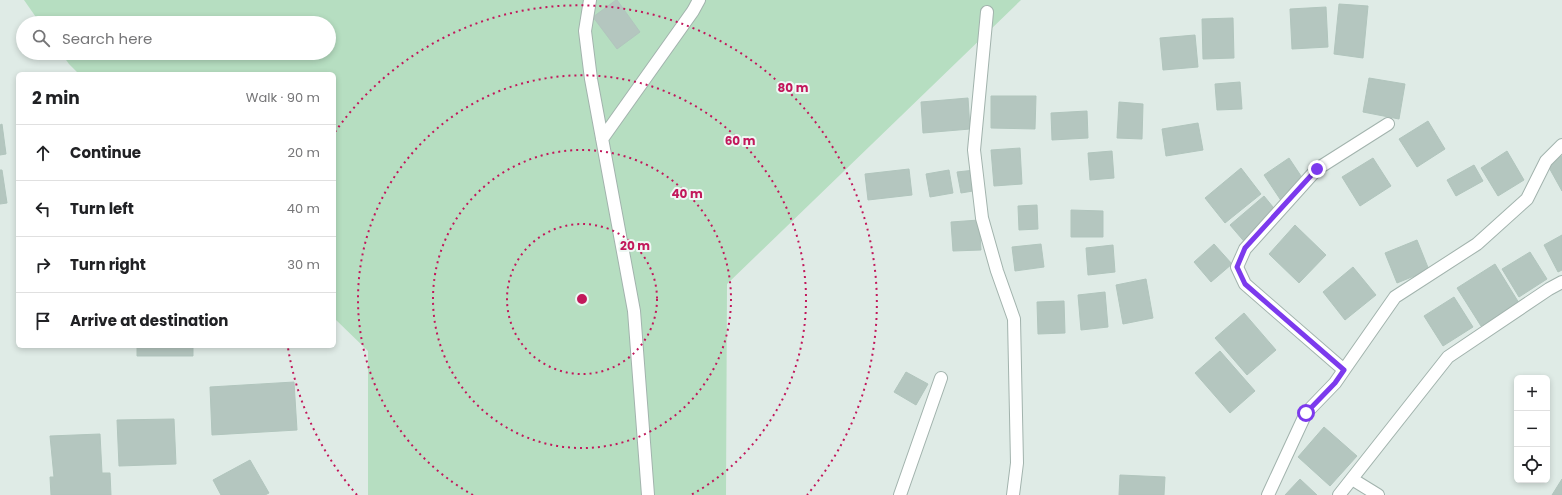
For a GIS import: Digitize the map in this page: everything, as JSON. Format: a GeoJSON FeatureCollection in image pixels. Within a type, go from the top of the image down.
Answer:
{"type":"FeatureCollection","features":[{"type":"Feature","properties":{"kind":"street"},"geometry":{"type":"LineString","coordinates":[[590,0],[585,30],[591,79],[634,311],[648,495]]}},
{"type":"Feature","properties":{"kind":"street"},"geometry":{"type":"LineString","coordinates":[[602,139],[693,11],[699,0]]}},
{"type":"Feature","properties":{"kind":"street"},"geometry":{"type":"LineString","coordinates":[[987,12],[974,150],[982,218],[997,271],[1014,319],[1017,463],[1013,495]]}},
{"type":"Feature","properties":{"kind":"street"},"geometry":{"type":"LineString","coordinates":[[1344,370],[1245,284],[1237,267],[1245,248],[1317,169],[1388,124]]}},
{"type":"Feature","properties":{"kind":"street"},"geometry":{"type":"LineString","coordinates":[[1268,495],[1306,413],[1335,383],[1395,297],[1478,244],[1527,199],[1546,160],[1562,144]]}},
{"type":"Feature","properties":{"kind":"street"},"geometry":{"type":"LineString","coordinates":[[1339,495],[1448,357],[1549,289],[1562,282]]}},
{"type":"Feature","properties":{"kind":"street"},"geometry":{"type":"LineString","coordinates":[[900,495],[941,378]]}},
{"type":"Feature","properties":{"kind":"street"},"geometry":{"type":"LineString","coordinates":[[1352,479],[1378,495]]}},
{"type":"Feature","properties":{"kind":"green space"},"geometry":{"type":"Polygon","coordinates":[[[24,0],[1021,0],[727,284],[726,495],[368,495],[368,351],[336,320],[336,72],[77,72],[66,60],[336,60],[336,16],[35,16],[24,0]]]}},
{"type":"Feature","properties":{"kind":"building"},"geometry":{"type":"Polygon","coordinates":[[[616,0],[640,32],[617,49],[593,17],[616,0]]]}},
{"type":"Feature","properties":{"kind":"building"},"geometry":{"type":"Polygon","coordinates":[[[1339,4],[1368,6],[1363,58],[1334,54],[1339,4]]]}},
{"type":"Feature","properties":{"kind":"building"},"geometry":{"type":"Polygon","coordinates":[[[1326,7],[1328,47],[1292,49],[1290,9],[1326,7]]]}},
{"type":"Feature","properties":{"kind":"building"},"geometry":{"type":"Polygon","coordinates":[[[1233,18],[1234,58],[1203,59],[1202,19],[1233,18]]]}},
{"type":"Feature","properties":{"kind":"building"},"geometry":{"type":"Polygon","coordinates":[[[1195,35],[1198,67],[1163,70],[1160,38],[1195,35]]]}},
{"type":"Feature","properties":{"kind":"building"},"geometry":{"type":"Polygon","coordinates":[[[1369,78],[1405,84],[1399,119],[1363,112],[1369,78]]]}},
{"type":"Feature","properties":{"kind":"building"},"geometry":{"type":"Polygon","coordinates":[[[1240,82],[1242,109],[1217,110],[1215,84],[1240,82]]]}},
{"type":"Feature","properties":{"kind":"building"},"geometry":{"type":"Polygon","coordinates":[[[991,96],[1036,96],[1035,129],[991,128],[991,96]]]}},
{"type":"Feature","properties":{"kind":"building"},"geometry":{"type":"Polygon","coordinates":[[[968,98],[970,129],[923,133],[921,102],[968,98]]]}},
{"type":"Feature","properties":{"kind":"building"},"geometry":{"type":"Polygon","coordinates":[[[1119,102],[1143,104],[1142,139],[1117,138],[1119,102]]]}},
{"type":"Feature","properties":{"kind":"building"},"geometry":{"type":"Polygon","coordinates":[[[1087,111],[1088,138],[1052,140],[1051,113],[1087,111]]]}},
{"type":"Feature","properties":{"kind":"building"},"geometry":{"type":"Polygon","coordinates":[[[1428,121],[1445,149],[1417,167],[1399,139],[1428,121]]]}},
{"type":"Feature","properties":{"kind":"building"},"geometry":{"type":"Polygon","coordinates":[[[1198,123],[1203,150],[1166,156],[1162,129],[1198,123]]]}},
{"type":"Feature","properties":{"kind":"building"},"geometry":{"type":"Polygon","coordinates":[[[2,124],[6,154],[0,155],[0,125],[2,124]]]}},
{"type":"Feature","properties":{"kind":"building"},"geometry":{"type":"Polygon","coordinates":[[[1020,148],[1022,184],[994,186],[991,150],[1020,148]]]}},
{"type":"Feature","properties":{"kind":"building"},"geometry":{"type":"Polygon","coordinates":[[[1112,151],[1114,178],[1090,180],[1088,153],[1112,151]]]}},
{"type":"Feature","properties":{"kind":"building"},"geometry":{"type":"Polygon","coordinates":[[[1507,151],[1524,180],[1498,196],[1481,168],[1507,151]]]}},
{"type":"Feature","properties":{"kind":"building"},"geometry":{"type":"Polygon","coordinates":[[[1562,156],[1562,191],[1547,164],[1562,156]]]}},
{"type":"Feature","properties":{"kind":"building"},"geometry":{"type":"Polygon","coordinates":[[[1289,158],[1307,185],[1282,202],[1264,175],[1289,158]]]}},
{"type":"Feature","properties":{"kind":"building"},"geometry":{"type":"Polygon","coordinates":[[[1373,158],[1391,186],[1360,206],[1342,177],[1373,158]]]}},
{"type":"Feature","properties":{"kind":"building"},"geometry":{"type":"Polygon","coordinates":[[[1474,165],[1483,181],[1456,196],[1447,180],[1474,165]]]}},
{"type":"Feature","properties":{"kind":"building"},"geometry":{"type":"Polygon","coordinates":[[[1241,168],[1261,194],[1225,223],[1205,198],[1241,168]]]}},
{"type":"Feature","properties":{"kind":"building"},"geometry":{"type":"Polygon","coordinates":[[[909,169],[912,195],[868,200],[865,174],[909,169]]]}},
{"type":"Feature","properties":{"kind":"building"},"geometry":{"type":"Polygon","coordinates":[[[0,170],[2,170],[7,203],[0,204],[0,170]]]}},
{"type":"Feature","properties":{"kind":"building"},"geometry":{"type":"Polygon","coordinates":[[[949,170],[953,193],[930,197],[926,174],[949,170]]]}},
{"type":"Feature","properties":{"kind":"building"},"geometry":{"type":"Polygon","coordinates":[[[975,170],[979,190],[961,193],[957,172],[975,170]]]}},
{"type":"Feature","properties":{"kind":"building"},"geometry":{"type":"Polygon","coordinates":[[[1264,196],[1282,218],[1248,246],[1230,225],[1264,196]]]}},
{"type":"Feature","properties":{"kind":"building"},"geometry":{"type":"Polygon","coordinates":[[[1037,205],[1038,229],[1019,230],[1018,206],[1037,205]]]}},
{"type":"Feature","properties":{"kind":"building"},"geometry":{"type":"Polygon","coordinates":[[[1071,210],[1103,211],[1103,237],[1071,237],[1071,210]]]}},
{"type":"Feature","properties":{"kind":"building"},"geometry":{"type":"Polygon","coordinates":[[[979,220],[981,250],[953,251],[951,222],[979,220]]]}},
{"type":"Feature","properties":{"kind":"building"},"geometry":{"type":"Polygon","coordinates":[[[1295,225],[1326,255],[1299,283],[1269,254],[1295,225]]]}},
{"type":"Feature","properties":{"kind":"building"},"geometry":{"type":"Polygon","coordinates":[[[1562,235],[1562,270],[1558,272],[1544,245],[1562,235]]]}},
{"type":"Feature","properties":{"kind":"building"},"geometry":{"type":"Polygon","coordinates":[[[1417,240],[1429,270],[1397,283],[1385,253],[1417,240]]]}},
{"type":"Feature","properties":{"kind":"building"},"geometry":{"type":"Polygon","coordinates":[[[1041,244],[1044,267],[1015,271],[1012,247],[1041,244]]]}},
{"type":"Feature","properties":{"kind":"building"},"geometry":{"type":"Polygon","coordinates":[[[1214,244],[1232,264],[1211,282],[1194,262],[1214,244]]]}},
{"type":"Feature","properties":{"kind":"building"},"geometry":{"type":"Polygon","coordinates":[[[1113,245],[1115,272],[1088,275],[1086,248],[1113,245]]]}},
{"type":"Feature","properties":{"kind":"building"},"geometry":{"type":"Polygon","coordinates":[[[1530,252],[1547,279],[1519,297],[1502,269],[1530,252]]]}},
{"type":"Feature","properties":{"kind":"building"},"geometry":{"type":"Polygon","coordinates":[[[1495,264],[1519,303],[1481,326],[1457,288],[1495,264]]]}},
{"type":"Feature","properties":{"kind":"building"},"geometry":{"type":"Polygon","coordinates":[[[1353,267],[1376,295],[1345,320],[1323,292],[1353,267]]]}},
{"type":"Feature","properties":{"kind":"building"},"geometry":{"type":"Polygon","coordinates":[[[1146,279],[1153,318],[1123,324],[1116,285],[1146,279]]]}},
{"type":"Feature","properties":{"kind":"building"},"geometry":{"type":"Polygon","coordinates":[[[1105,292],[1108,327],[1081,330],[1078,295],[1105,292]]]}},
{"type":"Feature","properties":{"kind":"building"},"geometry":{"type":"Polygon","coordinates":[[[1454,297],[1473,327],[1443,346],[1424,316],[1454,297]]]}},
{"type":"Feature","properties":{"kind":"building"},"geometry":{"type":"Polygon","coordinates":[[[1064,301],[1065,333],[1038,334],[1037,302],[1064,301]]]}},
{"type":"Feature","properties":{"kind":"building"},"geometry":{"type":"Polygon","coordinates":[[[1244,313],[1276,350],[1247,375],[1215,338],[1244,313]]]}},
{"type":"Feature","properties":{"kind":"building"},"geometry":{"type":"Polygon","coordinates":[[[137,348],[193,348],[193,356],[137,356],[137,348]]]}},
{"type":"Feature","properties":{"kind":"building"},"geometry":{"type":"Polygon","coordinates":[[[1220,351],[1255,391],[1230,413],[1195,373],[1220,351]]]}},
{"type":"Feature","properties":{"kind":"building"},"geometry":{"type":"Polygon","coordinates":[[[906,372],[928,384],[916,405],[894,392],[906,372]]]}},
{"type":"Feature","properties":{"kind":"building"},"geometry":{"type":"Polygon","coordinates":[[[294,382],[297,430],[212,435],[210,387],[294,382]]]}},
{"type":"Feature","properties":{"kind":"building"},"geometry":{"type":"Polygon","coordinates":[[[174,419],[176,464],[119,466],[117,420],[174,419]]]}},
{"type":"Feature","properties":{"kind":"building"},"geometry":{"type":"Polygon","coordinates":[[[1324,427],[1357,456],[1330,486],[1298,457],[1324,427]]]}},
{"type":"Feature","properties":{"kind":"building"},"geometry":{"type":"Polygon","coordinates":[[[100,434],[102,473],[110,473],[111,495],[51,495],[50,477],[54,477],[50,436],[100,434]]]}},
{"type":"Feature","properties":{"kind":"building"},"geometry":{"type":"Polygon","coordinates":[[[250,460],[269,493],[265,495],[221,495],[213,480],[250,460]]]}},
{"type":"Feature","properties":{"kind":"building"},"geometry":{"type":"Polygon","coordinates":[[[1120,475],[1165,477],[1164,495],[1119,495],[1120,475]]]}},
{"type":"Feature","properties":{"kind":"building"},"geometry":{"type":"Polygon","coordinates":[[[1300,479],[1317,495],[1285,495],[1300,479]]]}},
{"type":"Feature","properties":{"kind":"building"},"geometry":{"type":"Polygon","coordinates":[[[1562,479],[1562,495],[1552,495],[1562,479]]]}},
{"type":"Feature","properties":{"kind":"route"},"geometry":{"type":"LineString","coordinates":[[1306,413],[1335,383],[1344,370],[1245,284],[1237,267],[1245,248],[1317,169]]}}]}
